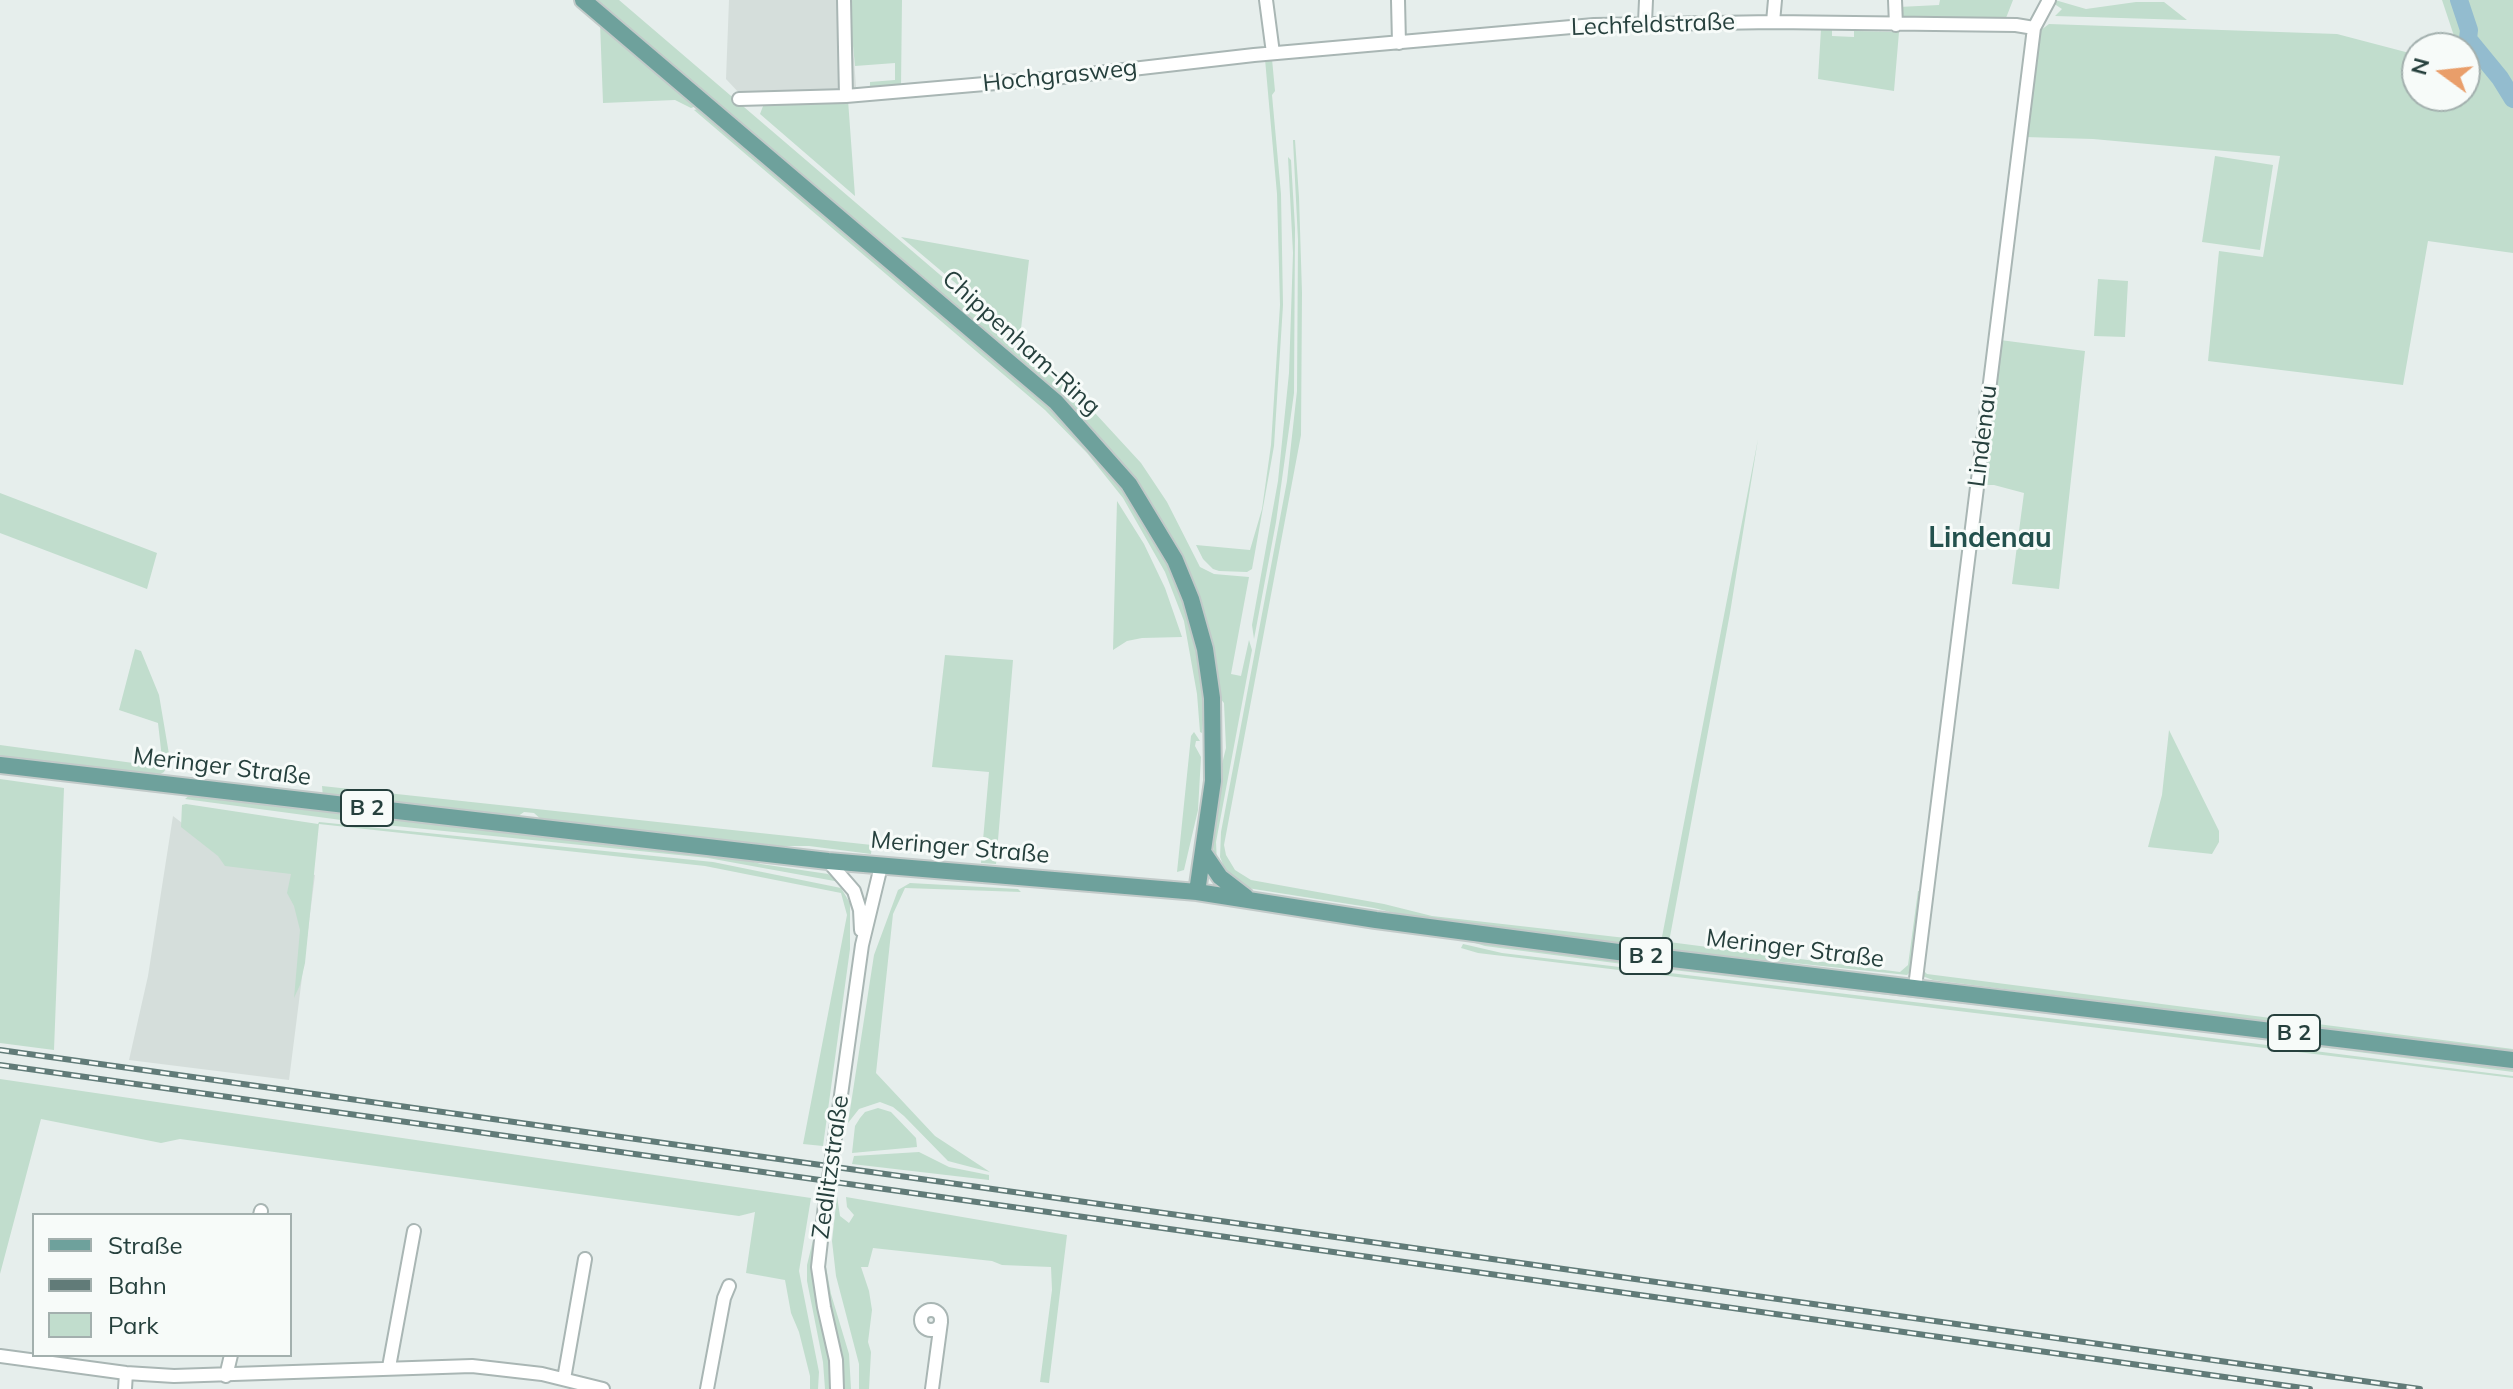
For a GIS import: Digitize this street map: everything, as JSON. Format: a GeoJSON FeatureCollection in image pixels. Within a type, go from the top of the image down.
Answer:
{"type":"FeatureCollection","features":[{"type":"Feature","properties":{"kind":"main road","name":"Chippenham-Ring"},"geometry":{"type":"LineString","coordinates":[[583,0],[1056,402],[1129,484],[1175,560],[1191,599],[1205,649],[1212,698],[1213,781],[1197,892]]}},
{"type":"Feature","properties":{"kind":"main road","name":"Meringer Straße"},"geometry":{"type":"LineString","coordinates":[[0,765],[828,861],[1197,892],[1410,925],[1915,987]]}},
{"type":"Feature","properties":{"kind":"main road"},"geometry":{"type":"LineString","coordinates":[[1203,852],[1220,877],[1251,900]]}},
{"type":"Feature","properties":{"kind":"main road","name":"B 2"},"geometry":{"type":"LineString","coordinates":[[1915,987],[2513,1060]]}},
{"type":"Feature","properties":{"kind":"street"},"geometry":{"type":"LineString","coordinates":[[844,0],[846,96]]}},
{"type":"Feature","properties":{"kind":"street"},"geometry":{"type":"LineString","coordinates":[[1266,0],[1273,53]]}},
{"type":"Feature","properties":{"kind":"street"},"geometry":{"type":"LineString","coordinates":[[1398,0],[1399,43]]}},
{"type":"Feature","properties":{"kind":"street"},"geometry":{"type":"LineString","coordinates":[[1645,23],[1646,0]]}},
{"type":"Feature","properties":{"kind":"street"},"geometry":{"type":"LineString","coordinates":[[1773,22],[1775,0]]}},
{"type":"Feature","properties":{"kind":"street"},"geometry":{"type":"LineString","coordinates":[[1895,0],[1896,25]]}},
{"type":"Feature","properties":{"kind":"street"},"geometry":{"type":"LineString","coordinates":[[2034,28],[2049,0]]}},
{"type":"Feature","properties":{"kind":"street","name":"Lechfeldstraße"},"geometry":{"type":"LineString","coordinates":[[1273,53],[1645,23],[2016,25],[2034,28]]}},
{"type":"Feature","properties":{"kind":"street","name":"Lindenau"},"geometry":{"type":"LineString","coordinates":[[1915,987],[2034,28]]}},
{"type":"Feature","properties":{"kind":"street","name":"Hochgrasweg"},"geometry":{"type":"LineString","coordinates":[[739,99],[846,96],[1054,78],[1273,53]]}},
{"type":"Feature","properties":{"kind":"street","name":"Zedlitzstraße"},"geometry":{"type":"LineString","coordinates":[[828,861],[854,891],[860,910],[862,945]]}},
{"type":"Feature","properties":{"kind":"street","name":"Zedlitzstraße"},"geometry":{"type":"LineString","coordinates":[[837,1389],[836,1360],[818,1267],[862,945],[881,866]]}},
{"type":"Feature","properties":{"kind":"street"},"geometry":{"type":"LineString","coordinates":[[389,1367],[414,1231]]}},
{"type":"Feature","properties":{"kind":"street"},"geometry":{"type":"LineString","coordinates":[[561,1382],[585,1259]]}},
{"type":"Feature","properties":{"kind":"street"},"geometry":{"type":"LineString","coordinates":[[707,1389],[729,1286]]}},
{"type":"Feature","properties":{"kind":"street"},"geometry":{"type":"LineString","coordinates":[[932,1389],[941,1322]]}},
{"type":"Feature","properties":{"kind":"street"},"geometry":{"type":"LineString","coordinates":[[0,1356],[126,1373],[226,1376],[472,1366],[603,1389]]}},
{"type":"Feature","properties":{"kind":"street"},"geometry":{"type":"LineString","coordinates":[[226,1376],[231,1357]]}},
{"type":"Feature","properties":{"kind":"street"},"geometry":{"type":"LineString","coordinates":[[125,1389],[126,1373]]}},
{"type":"Feature","properties":{"kind":"shaded area"},"geometry":{"type":"Polygon","coordinates":[[[729,0],[846,0],[846,46],[853,46],[857,100],[741,95],[726,79],[729,0]]]}},
{"type":"Feature","properties":{"kind":"shaded area"},"geometry":{"type":"Polygon","coordinates":[[[173,816],[233,862],[315,875],[289,1080],[129,1060],[148,976],[173,816]]]}},
{"type":"Feature","properties":{"kind":"green space"},"geometry":{"type":"Polygon","coordinates":[[[596,0],[619,0],[1071,387],[1141,463],[1167,502],[1200,567],[1214,574],[1249,577],[1231,674],[1241,676],[1249,640],[1252,650],[1216,842],[1217,864],[1213,844],[1220,772],[1226,748],[1224,703],[1218,696],[1175,545],[1128,471],[1091,428],[1048,387],[596,0]]]}},
{"type":"Feature","properties":{"kind":"green space"},"geometry":{"type":"Polygon","coordinates":[[[846,0],[902,0],[901,87],[870,89],[870,82],[895,80],[895,63],[855,66],[853,46],[846,46],[846,0]]]}},
{"type":"Feature","properties":{"kind":"green space"},"geometry":{"type":"Polygon","coordinates":[[[1940,0],[2013,0],[2006,18],[1999,20],[1904,21],[1899,16],[1899,7],[1939,5],[1940,0]]]}},
{"type":"Feature","properties":{"kind":"green space"},"geometry":{"type":"Polygon","coordinates":[[[2055,0],[2086,9],[2136,2],[2164,2],[2187,20],[2055,16],[2062,9],[2053,3],[2055,0]]]}},
{"type":"Feature","properties":{"kind":"green space"},"geometry":{"type":"Polygon","coordinates":[[[2442,0],[2453,0],[2465,26],[2464,32],[2453,32],[2442,0]]]}},
{"type":"Feature","properties":{"kind":"green space"},"geometry":{"type":"Polygon","coordinates":[[[2464,0],[2513,0],[2513,253],[2428,241],[2403,385],[2208,361],[2219,251],[2263,257],[2280,156],[2093,139],[2025,137],[2037,33],[2049,24],[2337,34],[2401,51],[2401,112],[2481,112],[2481,67],[2490,57],[2481,48],[2481,32],[2473,32],[2464,0]]]}},
{"type":"Feature","properties":{"kind":"green space"},"geometry":{"type":"Polygon","coordinates":[[[600,22],[699,105],[691,108],[675,100],[603,103],[600,22]]]}},
{"type":"Feature","properties":{"kind":"green space"},"geometry":{"type":"Polygon","coordinates":[[[1821,29],[1832,29],[1832,36],[1854,37],[1854,31],[1899,32],[1894,91],[1818,79],[1821,29]]]}},
{"type":"Feature","properties":{"kind":"green space"},"geometry":{"type":"Polygon","coordinates":[[[1265,59],[1272,59],[1281,194],[1283,305],[1274,446],[1252,569],[1247,572],[1219,571],[1203,559],[1196,545],[1250,550],[1262,509],[1271,445],[1280,305],[1277,194],[1265,59]]]}},
{"type":"Feature","properties":{"kind":"green space"},"geometry":{"type":"Polygon","coordinates":[[[848,100],[855,196],[760,114],[765,101],[848,100]]]}},
{"type":"Feature","properties":{"kind":"green space"},"geometry":{"type":"Polygon","coordinates":[[[701,108],[1044,399],[1104,463],[1148,525],[1172,572],[1188,615],[1199,654],[1205,696],[1202,733],[1184,621],[1165,572],[1123,498],[1087,453],[1045,410],[694,110],[701,108]]]}},
{"type":"Feature","properties":{"kind":"green space"},"geometry":{"type":"Polygon","coordinates":[[[1293,140],[1299,197],[1302,293],[1301,435],[1224,845],[1235,870],[1251,880],[1384,904],[1432,916],[1661,942],[1758,439],[1730,613],[1669,942],[1900,972],[1908,965],[1918,891],[1921,891],[1912,962],[1907,975],[1661,949],[1415,918],[1374,908],[1241,887],[1226,872],[1220,857],[1221,832],[1287,481],[1297,391],[1298,240],[1293,140]]]}},
{"type":"Feature","properties":{"kind":"green space"},"geometry":{"type":"Polygon","coordinates":[[[2215,156],[2273,165],[2260,250],[2202,242],[2215,156]]]}},
{"type":"Feature","properties":{"kind":"green space"},"geometry":{"type":"Polygon","coordinates":[[[1288,157],[1291,160],[1295,228],[1294,393],[1276,522],[1254,639],[1252,625],[1278,481],[1289,373],[1293,253],[1288,157]]]}},
{"type":"Feature","properties":{"kind":"green space"},"geometry":{"type":"Polygon","coordinates":[[[901,237],[1029,260],[1020,337],[991,313],[901,237]]]}},
{"type":"Feature","properties":{"kind":"green space"},"geometry":{"type":"Polygon","coordinates":[[[2098,279],[2128,281],[2125,337],[2094,336],[2098,279]]]}},
{"type":"Feature","properties":{"kind":"green space"},"geometry":{"type":"Polygon","coordinates":[[[2000,340],[2085,351],[2059,589],[2012,584],[2024,493],[1982,485],[2000,340]]]}},
{"type":"Feature","properties":{"kind":"green space"},"geometry":{"type":"Polygon","coordinates":[[[0,493],[157,553],[147,589],[0,533],[0,493]]]}},
{"type":"Feature","properties":{"kind":"green space"},"geometry":{"type":"Polygon","coordinates":[[[1117,501],[1144,544],[1165,588],[1182,637],[1142,638],[1127,641],[1113,650],[1117,501]]]}},
{"type":"Feature","properties":{"kind":"green space"},"geometry":{"type":"Polygon","coordinates":[[[135,649],[141,651],[159,695],[170,760],[164,772],[155,777],[0,759],[0,745],[163,767],[158,723],[119,710],[135,649]]]}},
{"type":"Feature","properties":{"kind":"green space"},"geometry":{"type":"Polygon","coordinates":[[[945,655],[1013,660],[996,864],[981,863],[989,772],[932,767],[945,655]]]}},
{"type":"Feature","properties":{"kind":"green space"},"geometry":{"type":"Polygon","coordinates":[[[2169,730],[2219,831],[2219,842],[2212,854],[2148,847],[2162,795],[2169,730]]]}},
{"type":"Feature","properties":{"kind":"green space"},"geometry":{"type":"Polygon","coordinates":[[[1194,732],[1200,741],[1196,741],[1195,746],[1201,757],[1198,810],[1184,870],[1177,872],[1191,736],[1194,732]]]}},
{"type":"Feature","properties":{"kind":"green space"},"geometry":{"type":"Polygon","coordinates":[[[0,779],[64,788],[54,1050],[0,1043],[0,779]]]}},
{"type":"Feature","properties":{"kind":"green space"},"geometry":{"type":"Polygon","coordinates":[[[322,786],[872,845],[871,854],[543,821],[534,813],[524,812],[517,817],[323,797],[322,786]]]}},
{"type":"Feature","properties":{"kind":"green space"},"geometry":{"type":"Polygon","coordinates":[[[191,794],[721,853],[761,864],[828,874],[840,882],[708,858],[356,822],[185,799],[191,794]]]}},
{"type":"Feature","properties":{"kind":"green space"},"geometry":{"type":"Polygon","coordinates":[[[182,805],[318,824],[319,822],[713,862],[841,888],[850,903],[850,949],[823,1146],[803,1144],[847,915],[841,893],[705,866],[319,824],[305,963],[294,998],[300,930],[287,893],[291,874],[225,866],[218,856],[181,827],[182,805]]]}},
{"type":"Feature","properties":{"kind":"green space"},"geometry":{"type":"Polygon","coordinates":[[[910,883],[1018,889],[1021,892],[905,888],[893,914],[876,1073],[935,1136],[990,1172],[948,1161],[904,1116],[880,1102],[859,1109],[848,1123],[874,955],[898,890],[910,883]]]}},
{"type":"Feature","properties":{"kind":"green space"},"geometry":{"type":"Polygon","coordinates":[[[1465,940],[2513,1066],[2513,1072],[2172,1028],[1630,965],[1485,946],[1465,940]]]}},
{"type":"Feature","properties":{"kind":"green space"},"geometry":{"type":"Polygon","coordinates":[[[1463,944],[1502,953],[2132,1028],[2513,1078],[1478,953],[1461,948],[1463,944]]]}},
{"type":"Feature","properties":{"kind":"green space"},"geometry":{"type":"Polygon","coordinates":[[[1923,963],[1927,974],[2513,1049],[2513,1053],[1933,980],[1922,976],[1923,963]]]}},
{"type":"Feature","properties":{"kind":"green space"},"geometry":{"type":"Polygon","coordinates":[[[0,1079],[811,1198],[799,1271],[819,1372],[818,1389],[810,1389],[810,1376],[791,1313],[785,1280],[746,1273],[755,1212],[739,1216],[180,1139],[161,1143],[41,1119],[0,1274],[0,1079]]]}},
{"type":"Feature","properties":{"kind":"green space"},"geometry":{"type":"Polygon","coordinates":[[[878,1108],[891,1112],[916,1138],[917,1147],[852,1153],[855,1126],[865,1112],[878,1108]]]}},
{"type":"Feature","properties":{"kind":"green space"},"geometry":{"type":"Polygon","coordinates":[[[919,1152],[949,1167],[989,1175],[989,1180],[852,1164],[854,1156],[919,1152]]]}},
{"type":"Feature","properties":{"kind":"green space"},"geometry":{"type":"Polygon","coordinates":[[[837,1196],[840,1216],[849,1223],[854,1215],[847,1207],[846,1197],[1067,1235],[1049,1383],[1040,1382],[1052,1290],[1051,1267],[1002,1265],[992,1261],[873,1248],[868,1267],[861,1267],[872,1310],[868,1342],[871,1352],[869,1389],[859,1389],[859,1364],[836,1276],[832,1241],[837,1196]]]}},
{"type":"Feature","properties":{"kind":"green space"},"geometry":{"type":"Polygon","coordinates":[[[816,1228],[814,1291],[828,1348],[832,1389],[825,1389],[823,1362],[807,1281],[807,1265],[816,1228]]]}},
{"type":"Feature","properties":{"kind":"green space"},"geometry":{"type":"Polygon","coordinates":[[[824,1256],[831,1294],[849,1354],[851,1389],[843,1389],[841,1357],[824,1279],[824,1256]]]}},
{"type":"Feature","properties":{"kind":"waterway"},"geometry":{"type":"LineString","coordinates":[[2459,0],[2469,30],[2468,39],[2513,99]]}},
{"type":"Feature","properties":{"kind":"railway"},"geometry":{"type":"LineString","coordinates":[[0,1050],[2420,1389]]}},
{"type":"Feature","properties":{"kind":"railway"},"geometry":{"type":"LineString","coordinates":[[0,1065],[2310,1389]]}},
{"type":"Feature","properties":{"kind":"district","name":"Lindenau"},"geometry":{"type":"Point","coordinates":[1990,539]}}]}
